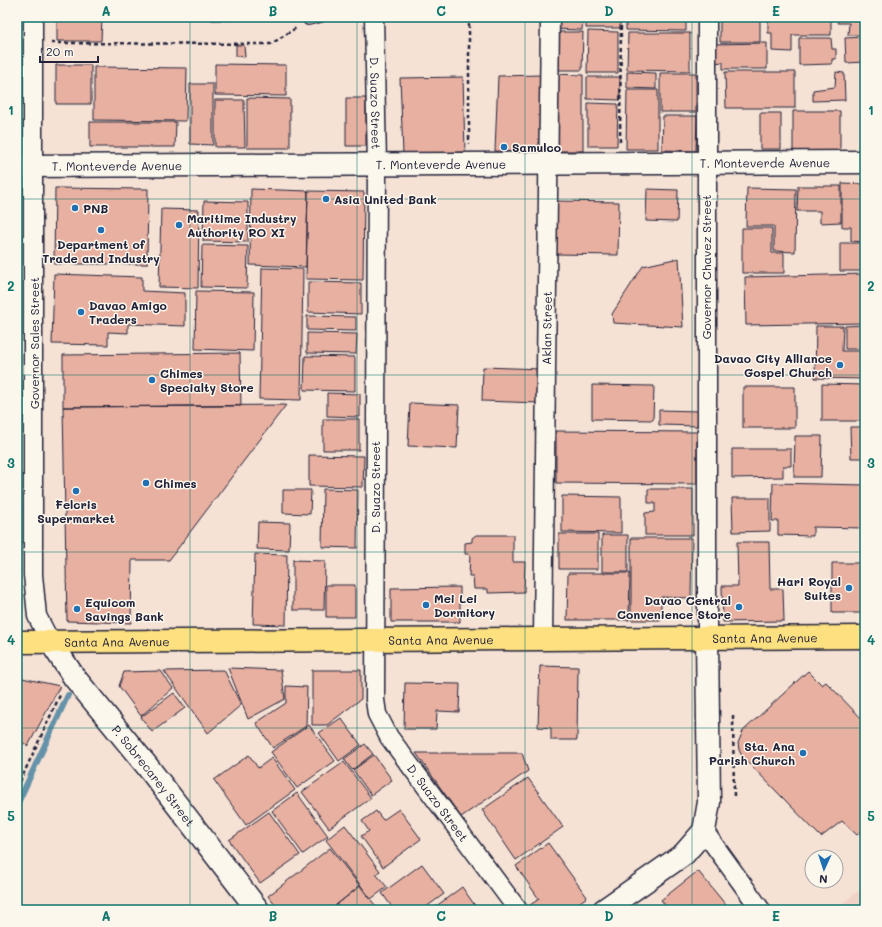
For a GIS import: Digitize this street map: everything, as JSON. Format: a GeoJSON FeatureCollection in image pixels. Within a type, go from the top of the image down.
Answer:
{"type":"FeatureCollection","features":[{"type":"Feature","properties":{"kind":"main road","name":"Santa Ana Avenue"},"geometry":{"type":"LineString","coordinates":[[17,642],[865,637]]}},
{"type":"Feature","properties":{"kind":"street","name":"Governor Sales Street"},"geometry":{"type":"LineString","coordinates":[[33,17],[33,43],[25,166],[33,576],[37,616],[50,641]]}},
{"type":"Feature","properties":{"kind":"street","name":"D. Suazo Street"},"geometry":{"type":"LineString","coordinates":[[374,17],[377,164],[374,639],[375,700],[383,728],[518,910]]}},
{"type":"Feature","properties":{"kind":"street","name":"Aklan Street"},"geometry":{"type":"LineString","coordinates":[[543,638],[550,17]]}},
{"type":"Feature","properties":{"kind":"street","name":"Governor Chavez Street"},"geometry":{"type":"LineString","coordinates":[[707,17],[707,637]]}},
{"type":"Feature","properties":{"kind":"street","name":"T. Monteverde Avenue"},"geometry":{"type":"LineString","coordinates":[[25,166],[865,162]]}},
{"type":"Feature","properties":{"kind":"street"},"geometry":{"type":"LineString","coordinates":[[604,910],[684,854],[704,831],[709,802],[707,637]]}},
{"type":"Feature","properties":{"kind":"street","name":"P. Sobrecarey Street"},"geometry":{"type":"LineString","coordinates":[[50,641],[74,677],[147,766],[258,910]]}},
{"type":"Feature","properties":{"kind":"street"},"geometry":{"type":"LineString","coordinates":[[704,831],[761,910]]}},
{"type":"Feature","properties":{"kind":"lane"},"geometry":{"type":"LineString","coordinates":[[308,20],[321,17]]}},
{"type":"Feature","properties":{"kind":"path"},"geometry":{"type":"LineString","coordinates":[[469,17],[469,164]]}},
{"type":"Feature","properties":{"kind":"path"},"geometry":{"type":"LineString","coordinates":[[620,164],[621,17]]}},
{"type":"Feature","properties":{"kind":"path"},"geometry":{"type":"LineString","coordinates":[[33,43],[271,44],[308,20]]}},
{"type":"Feature","properties":{"kind":"path"},"geometry":{"type":"LineString","coordinates":[[17,788],[61,693],[74,677]]}},
{"type":"Feature","properties":{"kind":"path"},"geometry":{"type":"LineString","coordinates":[[733,715],[734,800]]}},
{"type":"Feature","properties":{"kind":"shaded area"},"geometry":{"type":"Polygon","coordinates":[[[865,886],[865,910],[833,910],[865,886]]]}},
{"type":"Feature","properties":{"kind":"building"},"geometry":{"type":"Polygon","coordinates":[[[57,17],[102,17],[101,41],[57,41],[57,17]]]}},
{"type":"Feature","properties":{"kind":"building"},"geometry":{"type":"Polygon","coordinates":[[[211,17],[237,17],[237,20],[211,20],[211,17]]]}},
{"type":"Feature","properties":{"kind":"building"},"geometry":{"type":"Polygon","coordinates":[[[554,17],[583,17],[582,30],[554,29],[554,17]]]}},
{"type":"Feature","properties":{"kind":"building"},"geometry":{"type":"Polygon","coordinates":[[[586,17],[620,17],[620,28],[586,28],[586,17]]]}},
{"type":"Feature","properties":{"kind":"building"},"geometry":{"type":"Polygon","coordinates":[[[626,17],[686,17],[686,31],[626,30],[626,17]]]}},
{"type":"Feature","properties":{"kind":"building"},"geometry":{"type":"Polygon","coordinates":[[[791,17],[831,18],[831,35],[792,35],[792,52],[772,51],[772,33],[768,33],[768,19],[791,19],[791,17]]]}},
{"type":"Feature","properties":{"kind":"building"},"geometry":{"type":"Polygon","coordinates":[[[838,17],[865,17],[865,35],[848,35],[849,23],[838,23],[838,17]]]}},
{"type":"Feature","properties":{"kind":"building"},"geometry":{"type":"Polygon","coordinates":[[[760,18],[760,42],[720,42],[720,19],[760,18]]]}},
{"type":"Feature","properties":{"kind":"building"},"geometry":{"type":"Polygon","coordinates":[[[588,31],[618,32],[618,73],[587,73],[588,31]]]}},
{"type":"Feature","properties":{"kind":"building"},"geometry":{"type":"Polygon","coordinates":[[[552,32],[583,32],[582,70],[551,70],[552,32]]]}},
{"type":"Feature","properties":{"kind":"building"},"geometry":{"type":"Polygon","coordinates":[[[628,33],[690,33],[690,71],[627,70],[628,33]]]}},
{"type":"Feature","properties":{"kind":"building"},"geometry":{"type":"Polygon","coordinates":[[[865,37],[865,62],[846,63],[845,38],[865,37]]]}},
{"type":"Feature","properties":{"kind":"building"},"geometry":{"type":"Polygon","coordinates":[[[799,38],[831,38],[832,49],[836,49],[836,59],[832,59],[832,64],[799,65],[799,38]]]}},
{"type":"Feature","properties":{"kind":"building"},"geometry":{"type":"Polygon","coordinates":[[[767,43],[767,69],[723,69],[723,62],[714,63],[714,44],[767,43]]]}},
{"type":"Feature","properties":{"kind":"building"},"geometry":{"type":"Polygon","coordinates":[[[236,45],[244,45],[245,57],[236,56],[236,45]]]}},
{"type":"Feature","properties":{"kind":"building"},"geometry":{"type":"Polygon","coordinates":[[[215,64],[286,65],[286,96],[215,95],[215,64]]]}},
{"type":"Feature","properties":{"kind":"building"},"geometry":{"type":"Polygon","coordinates":[[[56,65],[91,65],[91,104],[56,104],[56,65]]]}},
{"type":"Feature","properties":{"kind":"building"},"geometry":{"type":"Polygon","coordinates":[[[94,67],[187,68],[186,121],[94,120],[94,67]]]}},
{"type":"Feature","properties":{"kind":"building"},"geometry":{"type":"Polygon","coordinates":[[[627,72],[656,73],[656,89],[627,88],[627,72]]]}},
{"type":"Feature","properties":{"kind":"building"},"geometry":{"type":"Polygon","coordinates":[[[725,72],[795,72],[795,108],[726,108],[725,72]]]}},
{"type":"Feature","properties":{"kind":"building"},"geometry":{"type":"Polygon","coordinates":[[[836,72],[844,73],[845,100],[813,101],[813,90],[835,87],[836,72]]]}},
{"type":"Feature","properties":{"kind":"building"},"geometry":{"type":"Polygon","coordinates":[[[660,73],[696,73],[696,112],[660,112],[660,73]]]}},
{"type":"Feature","properties":{"kind":"building"},"geometry":{"type":"Polygon","coordinates":[[[550,74],[583,75],[583,151],[550,151],[550,74]]]}},
{"type":"Feature","properties":{"kind":"building"},"geometry":{"type":"Polygon","coordinates":[[[542,75],[545,153],[495,151],[498,76],[542,75]]]}},
{"type":"Feature","properties":{"kind":"building"},"geometry":{"type":"Polygon","coordinates":[[[463,77],[465,152],[403,154],[400,78],[463,77]]]}},
{"type":"Feature","properties":{"kind":"building"},"geometry":{"type":"Polygon","coordinates":[[[587,77],[620,77],[620,100],[587,99],[587,77]]]}},
{"type":"Feature","properties":{"kind":"building"},"geometry":{"type":"Polygon","coordinates":[[[190,84],[213,84],[213,145],[190,144],[190,84]]]}},
{"type":"Feature","properties":{"kind":"building"},"geometry":{"type":"Polygon","coordinates":[[[627,90],[658,90],[658,149],[626,149],[627,90]]]}},
{"type":"Feature","properties":{"kind":"building"},"geometry":{"type":"Polygon","coordinates":[[[247,98],[290,99],[290,148],[247,148],[247,98]]]}},
{"type":"Feature","properties":{"kind":"building"},"geometry":{"type":"Polygon","coordinates":[[[346,98],[366,98],[366,146],[346,146],[346,98]]]}},
{"type":"Feature","properties":{"kind":"building"},"geometry":{"type":"Polygon","coordinates":[[[215,100],[244,100],[245,147],[215,147],[215,100]]]}},
{"type":"Feature","properties":{"kind":"building"},"geometry":{"type":"Polygon","coordinates":[[[588,103],[618,104],[617,146],[588,146],[588,103]]]}},
{"type":"Feature","properties":{"kind":"building"},"geometry":{"type":"Polygon","coordinates":[[[793,111],[840,111],[840,154],[793,154],[793,111]]]}},
{"type":"Feature","properties":{"kind":"building"},"geometry":{"type":"Polygon","coordinates":[[[760,113],[781,113],[781,149],[760,149],[760,113]]]}},
{"type":"Feature","properties":{"kind":"building"},"geometry":{"type":"Polygon","coordinates":[[[663,116],[697,116],[696,151],[662,150],[663,116]]]}},
{"type":"Feature","properties":{"kind":"building"},"geometry":{"type":"Polygon","coordinates":[[[90,122],[176,122],[175,147],[90,147],[90,122]]]}},
{"type":"Feature","properties":{"kind":"building"},"geometry":{"type":"Polygon","coordinates":[[[842,183],[865,184],[865,242],[851,241],[851,227],[842,227],[842,183]]]}},
{"type":"Feature","properties":{"kind":"building"},"geometry":{"type":"Polygon","coordinates":[[[798,186],[841,186],[841,222],[820,223],[820,211],[797,211],[798,186]]]}},
{"type":"Feature","properties":{"kind":"building"},"geometry":{"type":"Polygon","coordinates":[[[55,188],[148,189],[147,264],[54,264],[55,188]]]}},
{"type":"Feature","properties":{"kind":"building"},"geometry":{"type":"Polygon","coordinates":[[[747,188],[796,189],[795,252],[774,251],[774,226],[746,226],[747,188]]]}},
{"type":"Feature","properties":{"kind":"building"},"geometry":{"type":"Polygon","coordinates":[[[251,189],[308,191],[306,267],[250,265],[251,189]]]}},
{"type":"Feature","properties":{"kind":"building"},"geometry":{"type":"Polygon","coordinates":[[[647,189],[678,190],[677,222],[646,221],[647,189]]]}},
{"type":"Feature","properties":{"kind":"building"},"geometry":{"type":"Polygon","coordinates":[[[308,191],[364,192],[363,280],[306,279],[308,191]]]}},
{"type":"Feature","properties":{"kind":"building"},"geometry":{"type":"Polygon","coordinates":[[[204,201],[248,202],[248,242],[203,241],[204,201]]]}},
{"type":"Feature","properties":{"kind":"building"},"geometry":{"type":"Polygon","coordinates":[[[556,201],[619,202],[618,255],[555,254],[556,201]]]}},
{"type":"Feature","properties":{"kind":"building"},"geometry":{"type":"Polygon","coordinates":[[[161,209],[199,210],[198,288],[159,287],[161,209]]]}},
{"type":"Feature","properties":{"kind":"building"},"geometry":{"type":"Polygon","coordinates":[[[742,228],[772,228],[772,253],[784,253],[784,273],[742,273],[742,228]]]}},
{"type":"Feature","properties":{"kind":"building"},"geometry":{"type":"Polygon","coordinates":[[[840,243],[865,243],[865,271],[840,271],[840,243]]]}},
{"type":"Feature","properties":{"kind":"building"},"geometry":{"type":"Polygon","coordinates":[[[202,245],[248,246],[247,288],[201,287],[202,245]]]}},
{"type":"Feature","properties":{"kind":"building"},"geometry":{"type":"Polygon","coordinates":[[[679,258],[683,327],[613,323],[612,314],[643,266],[679,258]]]}},
{"type":"Feature","properties":{"kind":"building"},"geometry":{"type":"Polygon","coordinates":[[[262,268],[303,269],[301,400],[259,399],[262,268]]]}},
{"type":"Feature","properties":{"kind":"building"},"geometry":{"type":"Polygon","coordinates":[[[54,274],[142,277],[142,291],[185,293],[185,326],[128,324],[128,333],[108,332],[108,345],[52,344],[54,274]]]}},
{"type":"Feature","properties":{"kind":"building"},"geometry":{"type":"Polygon","coordinates":[[[865,274],[865,323],[746,325],[745,277],[865,274]]]}},
{"type":"Feature","properties":{"kind":"building"},"geometry":{"type":"Polygon","coordinates":[[[308,282],[361,283],[361,314],[308,312],[308,282]]]}},
{"type":"Feature","properties":{"kind":"building"},"geometry":{"type":"Polygon","coordinates":[[[196,291],[254,292],[253,351],[195,349],[196,291]]]}},
{"type":"Feature","properties":{"kind":"building"},"geometry":{"type":"Polygon","coordinates":[[[307,316],[356,317],[356,331],[307,330],[307,316]]]}},
{"type":"Feature","properties":{"kind":"building"},"geometry":{"type":"Polygon","coordinates":[[[865,325],[865,349],[845,349],[845,326],[865,325]]]}},
{"type":"Feature","properties":{"kind":"building","name":"Davao City Alliance Gospel Church"},"geometry":{"type":"Polygon","coordinates":[[[816,326],[843,326],[842,351],[865,351],[865,379],[815,378],[816,326]]]}},
{"type":"Feature","properties":{"kind":"building"},"geometry":{"type":"Polygon","coordinates":[[[307,333],[357,334],[356,354],[307,353],[307,333]]]}},
{"type":"Feature","properties":{"kind":"building","name":"Chimes Specialty Store"},"geometry":{"type":"Polygon","coordinates":[[[240,353],[241,406],[63,407],[63,355],[240,353]]]}},
{"type":"Feature","properties":{"kind":"building"},"geometry":{"type":"Polygon","coordinates":[[[305,356],[355,357],[355,391],[304,390],[305,356]]]}},
{"type":"Feature","properties":{"kind":"building"},"geometry":{"type":"Polygon","coordinates":[[[483,367],[541,369],[540,403],[482,401],[483,367]]]}},
{"type":"Feature","properties":{"kind":"building"},"geometry":{"type":"Polygon","coordinates":[[[822,384],[865,385],[865,411],[862,411],[862,421],[822,421],[822,384]]]}},
{"type":"Feature","properties":{"kind":"building"},"geometry":{"type":"Polygon","coordinates":[[[592,385],[654,386],[653,420],[592,419],[592,385]]]}},
{"type":"Feature","properties":{"kind":"building"},"geometry":{"type":"Polygon","coordinates":[[[743,387],[795,387],[795,428],[743,428],[743,387]]]}},
{"type":"Feature","properties":{"kind":"building"},"geometry":{"type":"Polygon","coordinates":[[[327,393],[360,394],[360,417],[327,416],[327,393]]]}},
{"type":"Feature","properties":{"kind":"building"},"geometry":{"type":"Polygon","coordinates":[[[410,403],[459,405],[457,448],[408,446],[410,403]]]}},
{"type":"Feature","properties":{"kind":"building","name":"Chimes"},"geometry":{"type":"Polygon","coordinates":[[[286,405],[169,560],[132,560],[131,623],[67,621],[63,407],[286,405]]]}},
{"type":"Feature","properties":{"kind":"building"},"geometry":{"type":"Polygon","coordinates":[[[659,410],[699,411],[699,426],[659,425],[659,410]]]}},
{"type":"Feature","properties":{"kind":"building"},"geometry":{"type":"Polygon","coordinates":[[[323,419],[359,419],[359,450],[323,450],[323,419]]]}},
{"type":"Feature","properties":{"kind":"building"},"geometry":{"type":"Polygon","coordinates":[[[850,427],[865,427],[865,458],[851,458],[850,427]]]}},
{"type":"Feature","properties":{"kind":"building"},"geometry":{"type":"Polygon","coordinates":[[[556,431],[697,432],[697,484],[556,483],[556,431]]]}},
{"type":"Feature","properties":{"kind":"building"},"geometry":{"type":"Polygon","coordinates":[[[795,436],[822,436],[821,477],[794,477],[795,436]]]}},
{"type":"Feature","properties":{"kind":"building"},"geometry":{"type":"Polygon","coordinates":[[[732,449],[791,449],[791,466],[783,466],[783,477],[732,478],[732,449]]]}},
{"type":"Feature","properties":{"kind":"building"},"geometry":{"type":"Polygon","coordinates":[[[309,455],[364,456],[363,487],[309,486],[309,455]]]}},
{"type":"Feature","properties":{"kind":"building"},"geometry":{"type":"Polygon","coordinates":[[[773,483],[865,485],[865,528],[813,527],[813,536],[778,535],[778,521],[772,521],[773,483]]]}},
{"type":"Feature","properties":{"kind":"building"},"geometry":{"type":"Polygon","coordinates":[[[323,489],[358,490],[357,548],[322,547],[323,489]]]}},
{"type":"Feature","properties":{"kind":"building"},"geometry":{"type":"Polygon","coordinates":[[[648,489],[693,489],[693,535],[645,535],[645,513],[655,512],[655,503],[648,503],[648,489]]]}},
{"type":"Feature","properties":{"kind":"building"},"geometry":{"type":"Polygon","coordinates":[[[283,490],[311,490],[310,514],[283,513],[283,490]]]}},
{"type":"Feature","properties":{"kind":"building"},"geometry":{"type":"Polygon","coordinates":[[[562,496],[621,497],[621,533],[562,532],[562,496]]]}},
{"type":"Feature","properties":{"kind":"building"},"geometry":{"type":"Polygon","coordinates":[[[732,498],[770,498],[770,531],[733,532],[732,498]]]}},
{"type":"Feature","properties":{"kind":"building"},"geometry":{"type":"Polygon","coordinates":[[[258,522],[290,523],[289,550],[257,549],[258,522]]]}},
{"type":"Feature","properties":{"kind":"building"},"geometry":{"type":"Polygon","coordinates":[[[559,534],[598,534],[598,569],[559,569],[559,534]]]}},
{"type":"Feature","properties":{"kind":"building"},"geometry":{"type":"Polygon","coordinates":[[[476,535],[513,535],[513,562],[525,562],[524,592],[488,593],[488,589],[474,589],[473,576],[469,576],[470,554],[465,554],[465,543],[472,542],[472,538],[476,535]]]}},
{"type":"Feature","properties":{"kind":"building"},"geometry":{"type":"Polygon","coordinates":[[[602,535],[628,535],[628,572],[602,572],[602,535]]]}},
{"type":"Feature","properties":{"kind":"building"},"geometry":{"type":"Polygon","coordinates":[[[631,538],[692,538],[691,598],[661,597],[661,620],[631,620],[631,538]]]}},
{"type":"Feature","properties":{"kind":"building"},"geometry":{"type":"Polygon","coordinates":[[[737,542],[769,542],[770,589],[783,589],[784,621],[723,622],[722,586],[738,586],[737,542]]]}},
{"type":"Feature","properties":{"kind":"building"},"geometry":{"type":"Polygon","coordinates":[[[255,554],[287,555],[286,625],[253,624],[255,554]]]}},
{"type":"Feature","properties":{"kind":"building"},"geometry":{"type":"Polygon","coordinates":[[[293,560],[325,561],[324,610],[293,610],[293,560]]]}},
{"type":"Feature","properties":{"kind":"building","name":"Hari Royal Suites"},"geometry":{"type":"Polygon","coordinates":[[[832,563],[865,563],[865,613],[832,613],[832,563]]]}},
{"type":"Feature","properties":{"kind":"building"},"geometry":{"type":"Polygon","coordinates":[[[568,573],[630,573],[629,620],[567,620],[568,573]]]}},
{"type":"Feature","properties":{"kind":"building"},"geometry":{"type":"Polygon","coordinates":[[[326,585],[355,585],[355,617],[326,617],[326,585]]]}},
{"type":"Feature","properties":{"kind":"building","name":"Mei Lei Dormitory"},"geometry":{"type":"Polygon","coordinates":[[[460,587],[460,622],[391,622],[391,588],[460,587]]]}},
{"type":"Feature","properties":{"kind":"building"},"geometry":{"type":"Polygon","coordinates":[[[540,666],[578,667],[577,740],[551,740],[551,728],[538,727],[540,666]]]}},
{"type":"Feature","properties":{"kind":"building"},"geometry":{"type":"Polygon","coordinates":[[[228,668],[281,670],[285,699],[248,719],[228,668]]]}},
{"type":"Feature","properties":{"kind":"building"},"geometry":{"type":"Polygon","coordinates":[[[224,670],[241,705],[208,733],[164,671],[224,670]]]}},
{"type":"Feature","properties":{"kind":"building"},"geometry":{"type":"Polygon","coordinates":[[[312,670],[361,670],[361,699],[327,725],[312,725],[312,670]]]}},
{"type":"Feature","properties":{"kind":"building"},"geometry":{"type":"Polygon","coordinates":[[[161,671],[173,688],[141,716],[119,686],[124,672],[161,671]]]}},
{"type":"Feature","properties":{"kind":"building","name":"Sta. Ana Parish Church"},"geometry":{"type":"Polygon","coordinates":[[[808,671],[822,685],[826,682],[865,722],[865,828],[857,835],[842,821],[821,837],[742,756],[739,750],[738,743],[743,731],[808,671]]]}},
{"type":"Feature","properties":{"kind":"building"},"geometry":{"type":"Polygon","coordinates":[[[17,677],[60,686],[28,746],[17,739],[17,677]]]}},
{"type":"Feature","properties":{"kind":"building"},"geometry":{"type":"Polygon","coordinates":[[[405,683],[460,684],[459,712],[437,711],[436,729],[404,729],[405,683]]]}},
{"type":"Feature","properties":{"kind":"building"},"geometry":{"type":"Polygon","coordinates":[[[286,686],[307,687],[306,726],[273,748],[256,723],[286,703],[286,686]]]}},
{"type":"Feature","properties":{"kind":"building"},"geometry":{"type":"Polygon","coordinates":[[[174,693],[185,708],[152,732],[141,717],[174,693]]]}},
{"type":"Feature","properties":{"kind":"building"},"geometry":{"type":"Polygon","coordinates":[[[341,718],[361,745],[339,761],[319,733],[341,718]]]}},
{"type":"Feature","properties":{"kind":"building"},"geometry":{"type":"Polygon","coordinates":[[[309,725],[335,761],[297,788],[271,752],[309,725]]]}},
{"type":"Feature","properties":{"kind":"building"},"geometry":{"type":"Polygon","coordinates":[[[365,744],[373,754],[352,770],[344,759],[365,744]]]}},
{"type":"Feature","properties":{"kind":"building"},"geometry":{"type":"Polygon","coordinates":[[[416,753],[522,753],[528,771],[461,817],[416,753]]]}},
{"type":"Feature","properties":{"kind":"building"},"geometry":{"type":"Polygon","coordinates":[[[249,755],[258,768],[272,758],[295,790],[246,825],[214,780],[249,755]]]}},
{"type":"Feature","properties":{"kind":"building"},"geometry":{"type":"Polygon","coordinates":[[[374,755],[392,780],[371,795],[353,770],[374,755]]]}},
{"type":"Feature","properties":{"kind":"building"},"geometry":{"type":"Polygon","coordinates":[[[344,762],[371,798],[329,828],[302,792],[344,762]]]}},
{"type":"Feature","properties":{"kind":"building"},"geometry":{"type":"Polygon","coordinates":[[[528,778],[563,827],[516,860],[482,810],[528,778]]]}},
{"type":"Feature","properties":{"kind":"building"},"geometry":{"type":"Polygon","coordinates":[[[297,793],[328,836],[303,854],[272,811],[297,793]]]}},
{"type":"Feature","properties":{"kind":"building"},"geometry":{"type":"Polygon","coordinates":[[[399,809],[421,839],[383,867],[361,836],[369,831],[362,821],[376,811],[383,820],[399,809]]]}},
{"type":"Feature","properties":{"kind":"building"},"geometry":{"type":"Polygon","coordinates":[[[269,812],[300,855],[260,883],[229,840],[269,812]]]}},
{"type":"Feature","properties":{"kind":"building"},"geometry":{"type":"Polygon","coordinates":[[[345,825],[380,871],[376,874],[387,887],[371,899],[326,840],[345,825]]]}},
{"type":"Feature","properties":{"kind":"building"},"geometry":{"type":"Polygon","coordinates":[[[548,843],[587,897],[569,910],[534,910],[530,905],[539,899],[516,866],[548,843]]]}},
{"type":"Feature","properties":{"kind":"building"},"geometry":{"type":"Polygon","coordinates":[[[330,848],[360,886],[330,910],[279,910],[268,896],[330,848]]]}},
{"type":"Feature","properties":{"kind":"building"},"geometry":{"type":"Polygon","coordinates":[[[422,864],[444,894],[422,910],[394,910],[382,893],[422,864]]]}},
{"type":"Feature","properties":{"kind":"building"},"geometry":{"type":"Polygon","coordinates":[[[698,871],[730,910],[669,910],[661,900],[698,871]]]}},
{"type":"Feature","properties":{"kind":"building"},"geometry":{"type":"Polygon","coordinates":[[[360,886],[379,910],[340,910],[336,905],[360,886]]]}},
{"type":"Feature","properties":{"kind":"building"},"geometry":{"type":"Polygon","coordinates":[[[462,887],[478,910],[431,910],[462,887]]]}},
{"type":"Feature","properties":{"kind":"waterway"},"geometry":{"type":"LineString","coordinates":[[17,805],[68,695]]}},
{"type":"Feature","properties":{"kind":"place","name":"Samulco"},"geometry":{"type":"Point","coordinates":[504,147]}},
{"type":"Feature","properties":{"kind":"place","name":"Asia United Bank"},"geometry":{"type":"Point","coordinates":[326,199]}},
{"type":"Feature","properties":{"kind":"place","name":"PNB"},"geometry":{"type":"Point","coordinates":[75,208]}},
{"type":"Feature","properties":{"kind":"place","name":"Maritime Industry Authority RO XI"},"geometry":{"type":"Point","coordinates":[179,225]}},
{"type":"Feature","properties":{"kind":"place","name":"Department of Trade and Industry"},"geometry":{"type":"Point","coordinates":[101,230]}},
{"type":"Feature","properties":{"kind":"place","name":"Davao Amigo Traders"},"geometry":{"type":"Point","coordinates":[81,312]}},
{"type":"Feature","properties":{"kind":"place","name":"Davao City Alliance Gospel Church"},"geometry":{"type":"Point","coordinates":[840,365]}},
{"type":"Feature","properties":{"kind":"place","name":"Chimes Specialty Store"},"geometry":{"type":"Point","coordinates":[152,380]}},
{"type":"Feature","properties":{"kind":"place","name":"Chimes"},"geometry":{"type":"Point","coordinates":[146,483]}},
{"type":"Feature","properties":{"kind":"place","name":"Felcris Supermarket"},"geometry":{"type":"Point","coordinates":[76,491]}},
{"type":"Feature","properties":{"kind":"place","name":"Hari Royal Suites"},"geometry":{"type":"Point","coordinates":[849,588]}},
{"type":"Feature","properties":{"kind":"place","name":"Mei Lei Dormitory"},"geometry":{"type":"Point","coordinates":[426,605]}},
{"type":"Feature","properties":{"kind":"place","name":"Davao Central Convenience Store"},"geometry":{"type":"Point","coordinates":[739,607]}},
{"type":"Feature","properties":{"kind":"place","name":"Equicom Savings Bank"},"geometry":{"type":"Point","coordinates":[77,609]}},
{"type":"Feature","properties":{"kind":"place","name":"Sta. Ana Parish Church"},"geometry":{"type":"Point","coordinates":[803,753]}}]}
